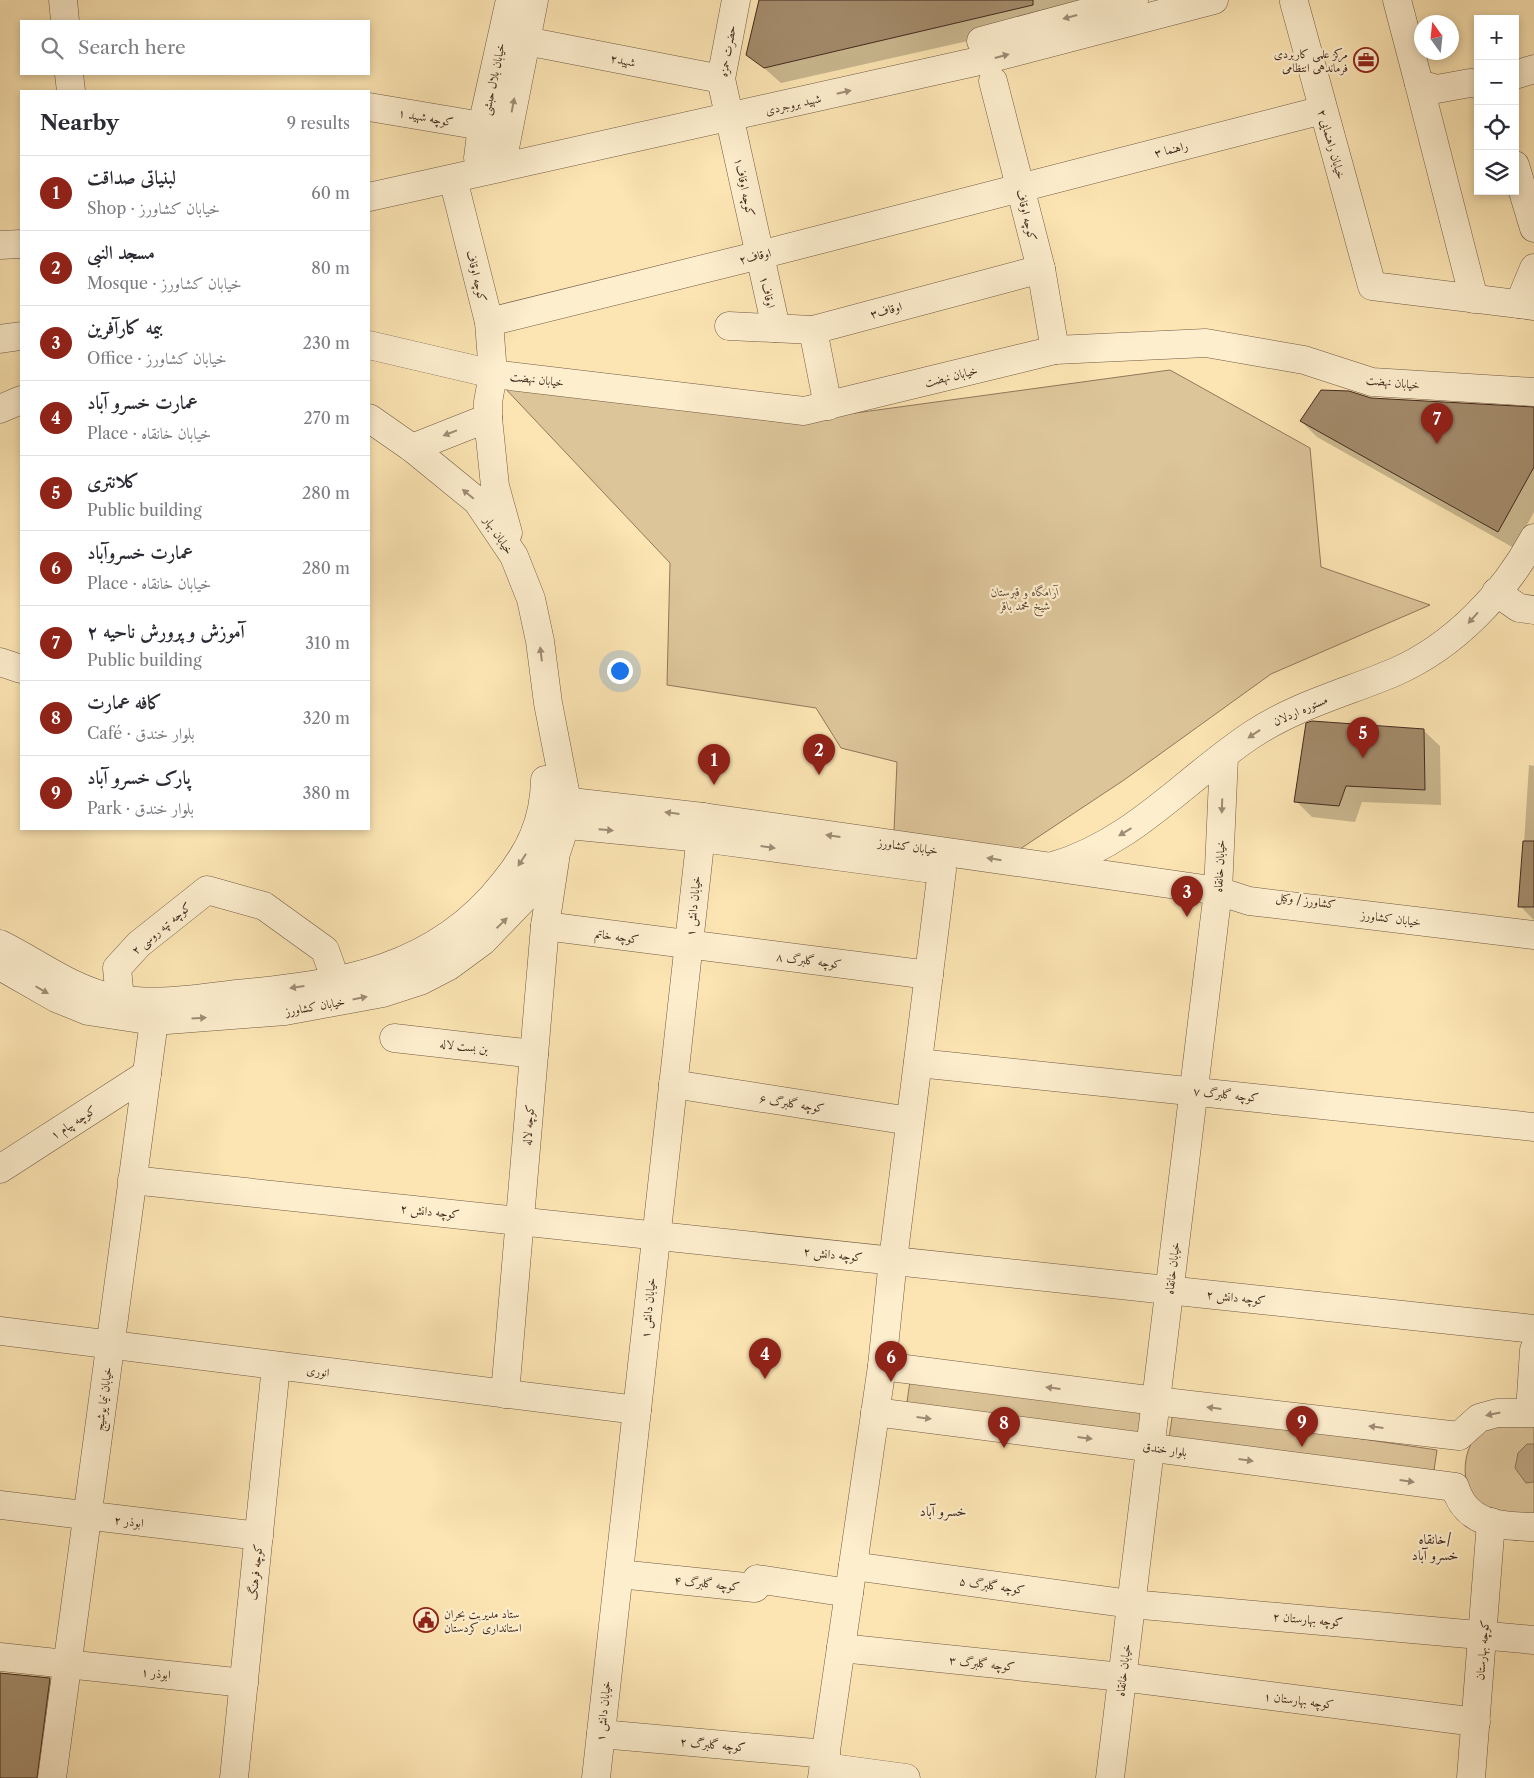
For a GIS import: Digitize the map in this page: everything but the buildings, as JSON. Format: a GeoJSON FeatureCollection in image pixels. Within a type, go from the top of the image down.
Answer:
{"type":"FeatureCollection","features":[{"type":"Feature","properties":{"kind":"street"},"geometry":{"type":"LineString","coordinates":[[63,0],[65,20]]}},
{"type":"Feature","properties":{"kind":"street","name":"حضرت حمزه"},"geometry":{"type":"LineString","coordinates":[[725,100],[736,0]]}},
{"type":"Feature","properties":{"kind":"street","name":"شهید بروجردی"},"geometry":{"type":"LineString","coordinates":[[370,181],[491,156],[990,39],[1134,0]]}},
{"type":"Feature","properties":{"kind":"street","name":"شهید بروجردی"},"geometry":{"type":"LineString","coordinates":[[370,197],[453,179],[725,100],[988,60],[1214,0]]}},
{"type":"Feature","properties":{"kind":"street"},"geometry":{"type":"LineString","coordinates":[[1397,0],[1474,299],[1526,305],[1534,268]]}},
{"type":"Feature","properties":{"kind":"street","name":"خیابان بلال حبشی"},"geometry":{"type":"LineString","coordinates":[[491,156],[526,41],[512,1]]}},
{"type":"Feature","properties":{"kind":"street","name":"خیابان بلال حبشی"},"geometry":{"type":"LineString","coordinates":[[491,156],[482,126],[512,1]]}},
{"type":"Feature","properties":{"kind":"street","name":"خیابان راهنمایی ۲"},"geometry":{"type":"LineString","coordinates":[[1294,2],[1322,110],[1372,286],[1474,299]]}},
{"type":"Feature","properties":{"kind":"street","name":"شهید۲"},"geometry":{"type":"LineString","coordinates":[[526,41],[725,100]]}},
{"type":"Feature","properties":{"kind":"street"},"geometry":{"type":"LineString","coordinates":[[1519,74],[1534,69]]}},
{"type":"Feature","properties":{"kind":"street"},"geometry":{"type":"LineString","coordinates":[[69,75],[70,90]]}},
{"type":"Feature","properties":{"kind":"street","name":"کوچه اوقاف"},"geometry":{"type":"LineString","coordinates":[[993,81],[1041,269],[1055,350]]}},
{"type":"Feature","properties":{"kind":"street"},"geometry":{"type":"LineString","coordinates":[[1419,84],[1437,89],[1474,84]]}},
{"type":"Feature","properties":{"kind":"street","name":"کوچه اوقاف۱"},"geometry":{"type":"LineString","coordinates":[[725,100],[760,255]]}},
{"type":"Feature","properties":{"kind":"street","name":"کوچه شهید ۱"},"geometry":{"type":"LineString","coordinates":[[370,107],[482,126]]}},
{"type":"Feature","properties":{"kind":"street","name":"راهنما ۳"},"geometry":{"type":"LineString","coordinates":[[1020,188],[1322,110]]}},
{"type":"Feature","properties":{"kind":"street"},"geometry":{"type":"LineString","coordinates":[[1519,178],[1534,228]]}},
{"type":"Feature","properties":{"kind":"street","name":"کوچه اوقاف"},"geometry":{"type":"LineString","coordinates":[[453,179],[489,322],[493,374],[488,402],[488,418],[495,486],[514,556]]}},
{"type":"Feature","properties":{"kind":"street","name":"اوقاف۲"},"geometry":{"type":"LineString","coordinates":[[489,322],[1020,188]]}},
{"type":"Feature","properties":{"kind":"street"},"geometry":{"type":"LineString","coordinates":[[0,228],[20,226]]}},
{"type":"Feature","properties":{"kind":"street"},"geometry":{"type":"LineString","coordinates":[[0,245],[20,244]]}},
{"type":"Feature","properties":{"kind":"street","name":"اوقاف۱"},"geometry":{"type":"LineString","coordinates":[[760,255],[776,328]]}},
{"type":"Feature","properties":{"kind":"street","name":"اوقاف۳"},"geometry":{"type":"LineString","coordinates":[[729,326],[813,330],[1041,269]]}},
{"type":"Feature","properties":{"kind":"street"},"geometry":{"type":"LineString","coordinates":[[813,330],[828,406]]}},
{"type":"Feature","properties":{"kind":"street"},"geometry":{"type":"LineString","coordinates":[[0,339],[20,336]]}},
{"type":"Feature","properties":{"kind":"street","name":"خیابان نهضت"},"geometry":{"type":"LineString","coordinates":[[370,345],[493,374],[804,412],[1055,350],[1206,343],[1304,360],[1372,382],[1534,392]]}},
{"type":"Feature","properties":{"kind":"street"},"geometry":{"type":"LineString","coordinates":[[0,409],[20,400]]}},
{"type":"Feature","properties":{"kind":"street"},"geometry":{"type":"LineString","coordinates":[[412,448],[488,418]]}},
{"type":"Feature","properties":{"kind":"street","name":"خیابان بهار"},"geometry":{"type":"LineString","coordinates":[[370,419],[412,448],[477,501],[514,556],[531,599],[540,641],[548,702],[554,812]]}},
{"type":"Feature","properties":{"kind":"street","name":"مستوره اردلان"},"geometry":{"type":"LineString","coordinates":[[1048,867],[1080,858],[1140,823],[1252,734],[1284,715],[1396,671],[1432,652],[1465,628],[1496,592],[1534,538]]}},
{"type":"Feature","properties":{"kind":"street"},"geometry":{"type":"LineString","coordinates":[[1496,592],[1519,608],[1534,610]]}},
{"type":"Feature","properties":{"kind":"street"},"geometry":{"type":"LineString","coordinates":[[0,662],[20,669]]}},
{"type":"Feature","properties":{"kind":"street","name":"خیابان خانقاه"},"geometry":{"type":"LineString","coordinates":[[1110,1778],[1217,895],[1224,757]]}},
{"type":"Feature","properties":{"kind":"street","name":"خیابان کشاورز"},"geometry":{"type":"LineString","coordinates":[[554,812],[1048,867],[1248,901],[1534,935]]}},
{"type":"Feature","properties":{"kind":"street","name":"خیابان کشاورز"},"geometry":{"type":"LineString","coordinates":[[4,973],[88,1011],[285,1011],[383,993],[420,981],[449,966],[483,941],[531,891],[555,856],[554,812]]}},
{"type":"Feature","properties":{"kind":"street","name":"خیابان کشاورز"},"geometry":{"type":"LineString","coordinates":[[0,944],[86,990],[120,999],[153,1012],[267,991],[336,981],[373,972],[420,954],[458,930],[492,900],[524,859],[554,812]]}},
{"type":"Feature","properties":{"kind":"street","name":"خیابان کشاورز"},"geometry":{"type":"LineString","coordinates":[[702,828],[942,870],[1217,895]]}},
{"type":"Feature","properties":{"kind":"street","name":"خیابان دانش ۱"},"geometry":{"type":"LineString","coordinates":[[596,1778],[702,828]]}},
{"type":"Feature","properties":{"kind":"street","name":"کوچه لاله"},"geometry":{"type":"LineString","coordinates":[[505,1394],[534,1054],[546,926],[555,856]]}},
{"type":"Feature","properties":{"kind":"street","name":"کشاورز / وکیل"},"geometry":{"type":"LineString","coordinates":[[1080,858],[1152,881],[1217,895],[1534,928]]}},
{"type":"Feature","properties":{"kind":"street"},"geometry":{"type":"LineString","coordinates":[[824,1766],[876,1412],[942,870]]}},
{"type":"Feature","properties":{"kind":"street","name":"کوچه تپه روسی ۲"},"geometry":{"type":"LineString","coordinates":[[120,999],[117,968],[139,944],[207,890],[264,906],[326,950],[336,981]]}},
{"type":"Feature","properties":{"kind":"street","name":"کوچه خاتم"},"geometry":{"type":"LineString","coordinates":[[546,926],[689,945]]}},
{"type":"Feature","properties":{"kind":"street","name":"کوچه گلبرگ ۸"},"geometry":{"type":"LineString","coordinates":[[689,945],[929,975]]}},
{"type":"Feature","properties":{"kind":"street","name":"خیابان نیما یوشیج"},"geometry":{"type":"LineString","coordinates":[[52,1778],[147,1074],[153,1012]]}},
{"type":"Feature","properties":{"kind":"street","name":"بن بست لاله"},"geometry":{"type":"LineString","coordinates":[[394,1038],[534,1054]]}},
{"type":"Feature","properties":{"kind":"street","name":"کوچه گلبرگ ۷"},"geometry":{"type":"LineString","coordinates":[[918,1062],[1534,1126]]}},
{"type":"Feature","properties":{"kind":"street","name":"کوچه پیام ۱"},"geometry":{"type":"LineString","coordinates":[[0,1169],[147,1074]]}},
{"type":"Feature","properties":{"kind":"street","name":"کوچه گلبرگ ۶"},"geometry":{"type":"LineString","coordinates":[[673,1084],[910,1121]]}},
{"type":"Feature","properties":{"kind":"street","name":"کوچه دانش ۲"},"geometry":{"type":"LineString","coordinates":[[132,1180],[1534,1329]]}},
{"type":"Feature","properties":{"kind":"street","name":"انوری"},"geometry":{"type":"LineString","coordinates":[[0,1331],[637,1410]]}},
{"type":"Feature","properties":{"kind":"street"},"geometry":{"type":"LineString","coordinates":[[882,1366],[1156,1402],[1459,1436],[1479,1418],[1497,1413],[1532,1412],[1534,1350]]}},
{"type":"Feature","properties":{"kind":"street","name":"کوچه فرهنگ"},"geometry":{"type":"LineString","coordinates":[[234,1778],[276,1366]]}},
{"type":"Feature","properties":{"kind":"street","name":"بلوار خندق"},"geometry":{"type":"LineString","coordinates":[[876,1412],[1455,1487],[1459,1502],[1471,1515],[1491,1522]]}},
{"type":"Feature","properties":{"kind":"street","name":"ابوذر ۲"},"geometry":{"type":"LineString","coordinates":[[0,1505],[258,1536]]}},
{"type":"Feature","properties":{"kind":"street"},"geometry":{"type":"LineString","coordinates":[[1491,1522],[1534,1527]]}},
{"type":"Feature","properties":{"kind":"street","name":"کوچه بهارستان"},"geometry":{"type":"LineString","coordinates":[[1471,1778],[1484,1635],[1491,1522]]}},
{"type":"Feature","properties":{"kind":"street","name":"کوچه گلبرگ ۵"},"geometry":{"type":"LineString","coordinates":[[853,1566],[1131,1604]]}},
{"type":"Feature","properties":{"kind":"street","name":"کوچه گلبرگ ۴"},"geometry":{"type":"LineString","coordinates":[[618,1574],[755,1588],[757,1579],[849,1593]]}},
{"type":"Feature","properties":{"kind":"street","name":"کوچه بهارستان ۲"},"geometry":{"type":"LineString","coordinates":[[1131,1604],[1534,1640]]}},
{"type":"Feature","properties":{"kind":"street","name":"کوچه گلبرگ ۳"},"geometry":{"type":"LineString","coordinates":[[841,1648],[1122,1677]]}},
{"type":"Feature","properties":{"kind":"street","name":"ابوذر ۱"},"geometry":{"type":"LineString","coordinates":[[0,1657],[244,1683]]}},
{"type":"Feature","properties":{"kind":"street","name":"کوچه بهارستان ۱"},"geometry":{"type":"LineString","coordinates":[[1122,1677],[1476,1722]]}},
{"type":"Feature","properties":{"kind":"street","name":"کوچه گلبرگ ۲"},"geometry":{"type":"LineString","coordinates":[[601,1734],[906,1778]]}},
{"type":"Feature","properties":{"kind":"green space","name":"آرامگاه و قبرستان شیخ محمد باقر"},"geometry":{"type":"Polygon","coordinates":[[[1170,370],[1310,448],[1321,567],[1430,605],[1271,674],[1124,780],[1020,849],[894,831],[897,762],[841,748],[816,708],[667,685],[670,563],[501,384],[804,420],[1170,370]]]}},
{"type":"Feature","properties":{"kind":"green space"},"geometry":{"type":"Polygon","coordinates":[[[911,1374],[1145,1406],[1140,1441],[906,1409],[911,1374]]]}},
{"type":"Feature","properties":{"kind":"green space"},"geometry":{"type":"Polygon","coordinates":[[[1173,1411],[1437,1450],[1432,1484],[1168,1445],[1173,1411]]]}},
{"type":"Feature","properties":{"kind":"green space"},"geometry":{"type":"Polygon","coordinates":[[[1509,1420],[1534,1421],[1534,1517],[1491,1511],[1478,1503],[1471,1494],[1467,1482],[1466,1458],[1470,1446],[1484,1427],[1495,1422],[1509,1420]]]}},
{"type":"Feature","properties":{"kind":"shaded area"},"geometry":{"type":"Polygon","coordinates":[[[1527,1444],[1534,1444],[1534,1482],[1526,1483],[1515,1468],[1518,1453],[1527,1444]]]}},
{"type":"Feature","properties":{"kind":"place","name":"مرکز علمی کاربردی فرماندهی انتظامی"},"geometry":{"type":"Point","coordinates":[1366,60]}},
{"type":"Feature","properties":{"kind":"place","name":"آموزش و پرورش ناحیه ۲"},"geometry":{"type":"Point","coordinates":[1437,444]}},
{"type":"Feature","properties":{"kind":"place","name":"کلانتری"},"geometry":{"type":"Point","coordinates":[1363,758]}},
{"type":"Feature","properties":{"kind":"place","name":"مسجد النبی"},"geometry":{"type":"Point","coordinates":[819,775]}},
{"type":"Feature","properties":{"kind":"place","name":"لبنیاتی ‌صداقت"},"geometry":{"type":"Point","coordinates":[714,785]}},
{"type":"Feature","properties":{"kind":"place","name":"بیمه کارآفرین"},"geometry":{"type":"Point","coordinates":[1187,917]}},
{"type":"Feature","properties":{"kind":"place","name":"عمارت خسرو آباد"},"geometry":{"type":"Point","coordinates":[765,1379]}},
{"type":"Feature","properties":{"kind":"place","name":"عمارت خسروآباد"},"geometry":{"type":"Point","coordinates":[891,1382]}},
{"type":"Feature","properties":{"kind":"place","name":"پارک خسرو آباد"},"geometry":{"type":"Point","coordinates":[1302,1447]}},
{"type":"Feature","properties":{"kind":"place","name":"کافه عمارت"},"geometry":{"type":"Point","coordinates":[1004,1448]}},
{"type":"Feature","properties":{"kind":"place","name":"ستاد مدیریت بحران استانداری کردستان"},"geometry":{"type":"Point","coordinates":[426,1620]}},
{"type":"Feature","properties":{"kind":"district","name":"خسرو آباد"},"geometry":{"type":"Point","coordinates":[943,1511]}},
{"type":"Feature","properties":{"kind":"district","name":"خانقاه/ خسرو آباد"},"geometry":{"type":"Point","coordinates":[1435,1548]}}]}
